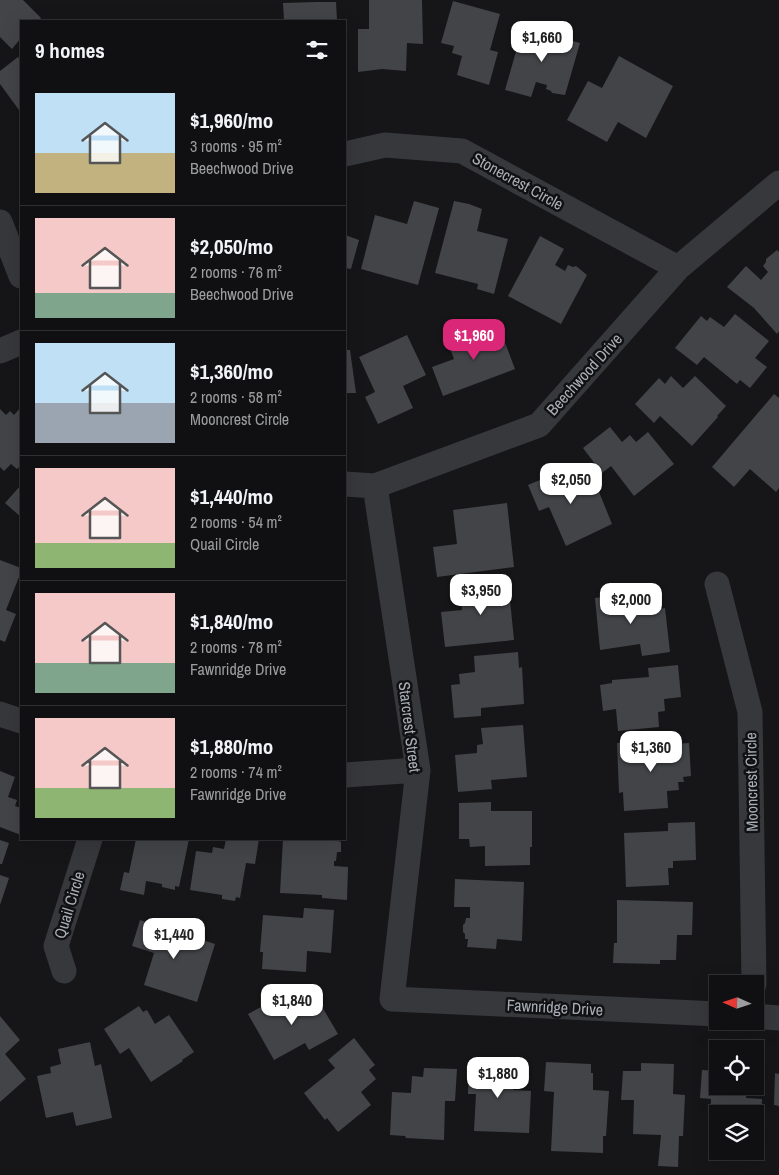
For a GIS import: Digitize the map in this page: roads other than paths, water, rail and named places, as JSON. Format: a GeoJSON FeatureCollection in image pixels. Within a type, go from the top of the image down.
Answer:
{"type":"FeatureCollection","features":[{"type":"Feature","properties":{"kind":"street","name":"Stonecrest Circle"},"geometry":{"type":"LineString","coordinates":[[346,154],[385,145],[462,151],[678,268]]}},
{"type":"Feature","properties":{"kind":"street","name":"Beechwood Drive"},"geometry":{"type":"LineString","coordinates":[[346,484],[375,486],[539,425],[678,268],[779,183]]}},
{"type":"Feature","properties":{"kind":"street"},"geometry":{"type":"LineString","coordinates":[[0,222],[20,273]]}},
{"type":"Feature","properties":{"kind":"street"},"geometry":{"type":"LineString","coordinates":[[0,351],[20,342]]}},
{"type":"Feature","properties":{"kind":"street","name":"Starcrest Street"},"geometry":{"type":"LineString","coordinates":[[375,486],[418,770],[392,999]]}},
{"type":"Feature","properties":{"kind":"street","name":"Mooncrest Circle"},"geometry":{"type":"LineString","coordinates":[[716,584],[750,712],[754,975]]}},
{"type":"Feature","properties":{"kind":"street"},"geometry":{"type":"LineString","coordinates":[[0,714],[20,721]]}},
{"type":"Feature","properties":{"kind":"street"},"geometry":{"type":"LineString","coordinates":[[346,775],[418,770]]}},
{"type":"Feature","properties":{"kind":"street","name":"Quail Circle"},"geometry":{"type":"LineString","coordinates":[[64,971],[56,946],[90,840]]}},
{"type":"Feature","properties":{"kind":"street","name":"Fawnridge Drive"},"geometry":{"type":"LineString","coordinates":[[392,999],[709,1014]]}},
{"type":"Feature","properties":{"kind":"street"},"geometry":{"type":"LineString","coordinates":[[764,1017],[779,1018]]}}]}
